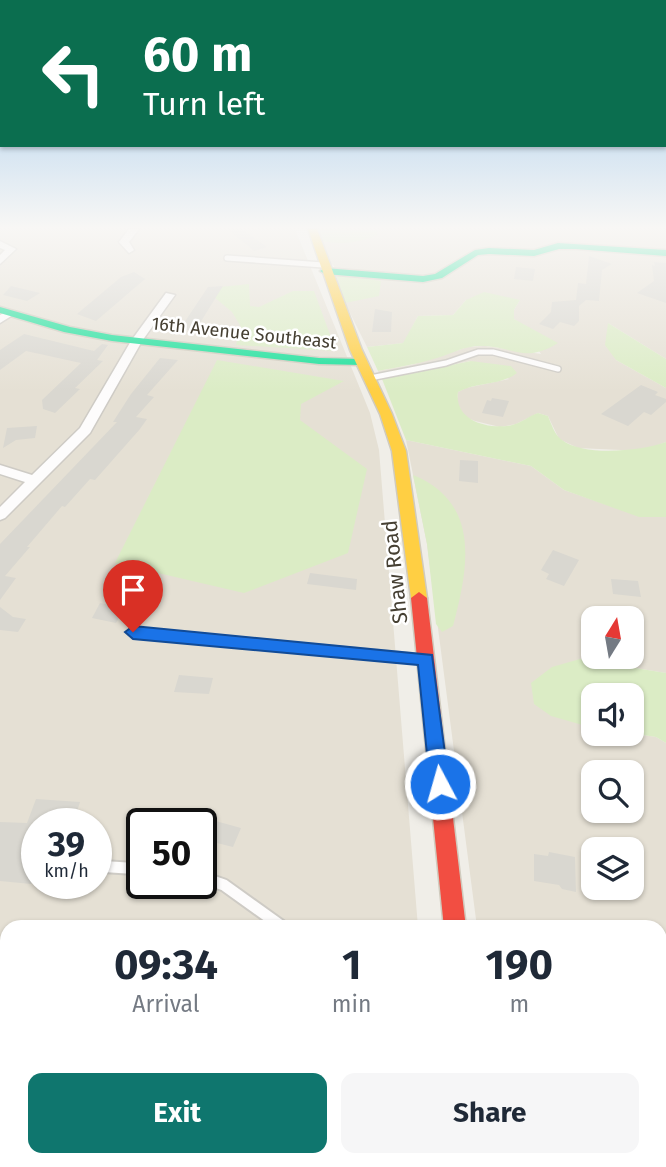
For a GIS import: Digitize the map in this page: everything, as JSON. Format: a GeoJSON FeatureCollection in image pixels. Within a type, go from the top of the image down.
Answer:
{"type":"FeatureCollection","features":[{"type":"Feature","properties":{"kind":"main road","name":"Shaw Road"},"geometry":{"type":"LineString","coordinates":[[330,283],[393,430],[404,475],[454,920]]}},
{"type":"Feature","properties":{"kind":"main road","name":"16th Avenue Southeast"},"geometry":{"type":"LineString","coordinates":[[4,314],[68,331],[137,341],[319,362],[362,362]]}},
{"type":"Feature","properties":{"kind":"street"},"geometry":{"type":"LineString","coordinates":[[0,515],[85,430],[137,341],[170,295]]}},
{"type":"Feature","properties":{"kind":"street"},"geometry":{"type":"LineString","coordinates":[[0,469],[35,481]]}},
{"type":"Feature","properties":{"kind":"lane"},"geometry":{"type":"LineString","coordinates":[[370,378],[446,363],[478,352],[493,352],[558,369]]}},
{"type":"Feature","properties":{"kind":"lane"},"geometry":{"type":"LineString","coordinates":[[133,632],[426,659]]}},
{"type":"Feature","properties":{"kind":"lane"},"geometry":{"type":"LineString","coordinates":[[217,883],[273,920]]}},
{"type":"Feature","properties":{"kind":"shaded area"},"geometry":{"type":"Polygon","coordinates":[[[0,283],[317,283],[370,413],[379,450],[417,920],[0,920],[0,283]]]}},
{"type":"Feature","properties":{"kind":"shaded area"},"geometry":{"type":"Polygon","coordinates":[[[339,283],[666,283],[666,359],[608,323],[616,360],[666,388],[666,442],[642,451],[578,448],[559,439],[548,416],[538,413],[516,424],[500,427],[475,421],[463,416],[457,402],[458,392],[509,379],[471,361],[382,379],[378,371],[411,365],[468,347],[485,346],[541,354],[522,325],[514,319],[514,310],[520,300],[466,300],[453,315],[418,316],[404,343],[367,347],[345,303],[339,283]]]}},
{"type":"Feature","properties":{"kind":"shaded area"},"geometry":{"type":"Polygon","coordinates":[[[406,440],[531,466],[564,490],[639,516],[666,517],[666,673],[641,669],[644,669],[644,606],[581,606],[580,659],[581,746],[644,746],[644,735],[656,737],[666,743],[666,920],[476,920],[427,544],[406,440]]]}},
{"type":"Feature","properties":{"kind":"green space"},"geometry":{"type":"Polygon","coordinates":[[[339,283],[381,283],[379,296],[345,303],[339,283]]]}},
{"type":"Feature","properties":{"kind":"green space"},"geometry":{"type":"Polygon","coordinates":[[[249,284],[250,306],[259,307],[293,291],[314,291],[336,351],[236,345],[241,327],[232,312],[214,297],[220,287],[249,284]]]}},
{"type":"Feature","properties":{"kind":"green space"},"geometry":{"type":"Polygon","coordinates":[[[484,292],[520,300],[514,310],[514,319],[558,343],[529,353],[495,347],[471,347],[430,360],[378,371],[367,347],[403,343],[418,316],[453,315],[466,300],[484,292]]]}},
{"type":"Feature","properties":{"kind":"green space"},"geometry":{"type":"Polygon","coordinates":[[[608,323],[666,359],[666,388],[616,360],[605,345],[608,323]]]}},
{"type":"Feature","properties":{"kind":"green space"},"geometry":{"type":"Polygon","coordinates":[[[217,360],[344,381],[301,404],[300,420],[367,469],[348,553],[244,593],[115,563],[217,360]]]}},
{"type":"Feature","properties":{"kind":"green space"},"geometry":{"type":"Polygon","coordinates":[[[471,361],[511,366],[517,373],[503,380],[458,392],[458,402],[462,410],[467,417],[475,421],[503,426],[515,424],[538,413],[548,416],[562,440],[584,449],[628,450],[666,442],[666,517],[639,517],[564,490],[531,466],[406,440],[382,379],[471,361]]]}},
{"type":"Feature","properties":{"kind":"green space"},"geometry":{"type":"Polygon","coordinates":[[[413,475],[435,487],[450,502],[460,520],[464,540],[463,582],[453,626],[442,632],[436,624],[427,544],[413,475]]]}},
{"type":"Feature","properties":{"kind":"green space"},"geometry":{"type":"Polygon","coordinates":[[[580,659],[581,669],[641,669],[666,673],[666,743],[656,737],[644,735],[644,683],[581,683],[581,725],[551,716],[534,704],[531,683],[552,667],[580,659]]]}},
{"type":"Feature","properties":{"kind":"building"},"geometry":{"type":"Polygon","coordinates":[[[113,283],[140,283],[96,321],[77,314],[113,283]]]}},
{"type":"Feature","properties":{"kind":"building"},"geometry":{"type":"Polygon","coordinates":[[[578,283],[601,283],[599,301],[586,300],[579,306],[579,321],[574,326],[560,322],[553,329],[539,324],[551,312],[552,302],[576,300],[578,283]]]}},
{"type":"Feature","properties":{"kind":"building"},"geometry":{"type":"Polygon","coordinates":[[[651,283],[666,283],[666,303],[637,293],[651,283]]]}},
{"type":"Feature","properties":{"kind":"building"},"geometry":{"type":"Polygon","coordinates":[[[11,286],[40,293],[27,301],[3,295],[11,286]]]}},
{"type":"Feature","properties":{"kind":"building"},"geometry":{"type":"Polygon","coordinates":[[[223,286],[195,331],[180,329],[208,287],[223,286]]]}},
{"type":"Feature","properties":{"kind":"building"},"geometry":{"type":"Polygon","coordinates":[[[375,309],[392,312],[391,332],[372,332],[375,309]]]}},
{"type":"Feature","properties":{"kind":"building"},"geometry":{"type":"Polygon","coordinates":[[[24,334],[94,351],[102,344],[108,345],[97,360],[103,361],[75,388],[80,389],[55,413],[43,409],[42,400],[81,363],[26,351],[0,370],[0,350],[24,334]]]}},
{"type":"Feature","properties":{"kind":"building"},"geometry":{"type":"Polygon","coordinates":[[[160,358],[178,360],[147,395],[154,397],[136,417],[147,419],[95,480],[90,479],[65,507],[62,506],[27,547],[30,547],[5,576],[16,578],[0,600],[0,544],[117,422],[113,422],[160,358]]]}},
{"type":"Feature","properties":{"kind":"building"},"geometry":{"type":"Polygon","coordinates":[[[641,385],[658,392],[655,395],[666,399],[666,402],[651,415],[644,412],[628,426],[601,414],[641,385]]]}},
{"type":"Feature","properties":{"kind":"building"},"geometry":{"type":"Polygon","coordinates":[[[492,398],[509,401],[503,417],[482,413],[487,400],[491,401],[492,398]]]}},
{"type":"Feature","properties":{"kind":"building"},"geometry":{"type":"Polygon","coordinates":[[[37,426],[35,438],[16,440],[3,448],[7,428],[37,426]]]}},
{"type":"Feature","properties":{"kind":"building"},"geometry":{"type":"Polygon","coordinates":[[[460,460],[478,461],[478,483],[459,481],[460,460]]]}},
{"type":"Feature","properties":{"kind":"building"},"geometry":{"type":"Polygon","coordinates":[[[553,550],[579,560],[564,586],[546,579],[549,574],[541,570],[553,550]]]}},
{"type":"Feature","properties":{"kind":"building"},"geometry":{"type":"Polygon","coordinates":[[[310,573],[357,579],[356,590],[307,584],[310,573]]]}},
{"type":"Feature","properties":{"kind":"building"},"geometry":{"type":"Polygon","coordinates":[[[611,579],[638,581],[641,597],[613,594],[611,579]]]}},
{"type":"Feature","properties":{"kind":"building"},"geometry":{"type":"Polygon","coordinates":[[[100,603],[124,608],[116,623],[92,618],[100,603]]]}},
{"type":"Feature","properties":{"kind":"building"},"geometry":{"type":"Polygon","coordinates":[[[0,607],[13,617],[26,619],[18,632],[0,630],[0,607]]]}},
{"type":"Feature","properties":{"kind":"building"},"geometry":{"type":"Polygon","coordinates":[[[179,675],[213,678],[209,694],[174,692],[179,675]]]}},
{"type":"Feature","properties":{"kind":"building"},"geometry":{"type":"Polygon","coordinates":[[[36,799],[80,802],[78,808],[33,808],[36,799]]]}},
{"type":"Feature","properties":{"kind":"building"},"geometry":{"type":"Polygon","coordinates":[[[217,821],[241,828],[233,847],[217,843],[217,821]]]}},
{"type":"Feature","properties":{"kind":"building"},"geometry":{"type":"Polygon","coordinates":[[[0,822],[21,823],[21,883],[0,881],[0,822]]]}},
{"type":"Feature","properties":{"kind":"building"},"geometry":{"type":"Polygon","coordinates":[[[549,852],[575,857],[576,892],[562,889],[559,885],[534,881],[534,854],[548,856],[549,852]]]}},
{"type":"Feature","properties":{"kind":"traffic: fast"},"geometry":{"type":"LineString","coordinates":[[0,310],[68,330],[112,338],[319,361],[361,362]]}},
{"type":"Feature","properties":{"kind":"traffic: slow"},"geometry":{"type":"LineString","coordinates":[[332,283],[356,350],[386,414],[399,451],[419,598]]}},
{"type":"Feature","properties":{"kind":"traffic: jam"},"geometry":{"type":"LineString","coordinates":[[419,598],[454,920]]}},
{"type":"Feature","properties":{"kind":"route"},"geometry":{"type":"LineString","coordinates":[[133,632],[426,659],[440,784]]}}]}
